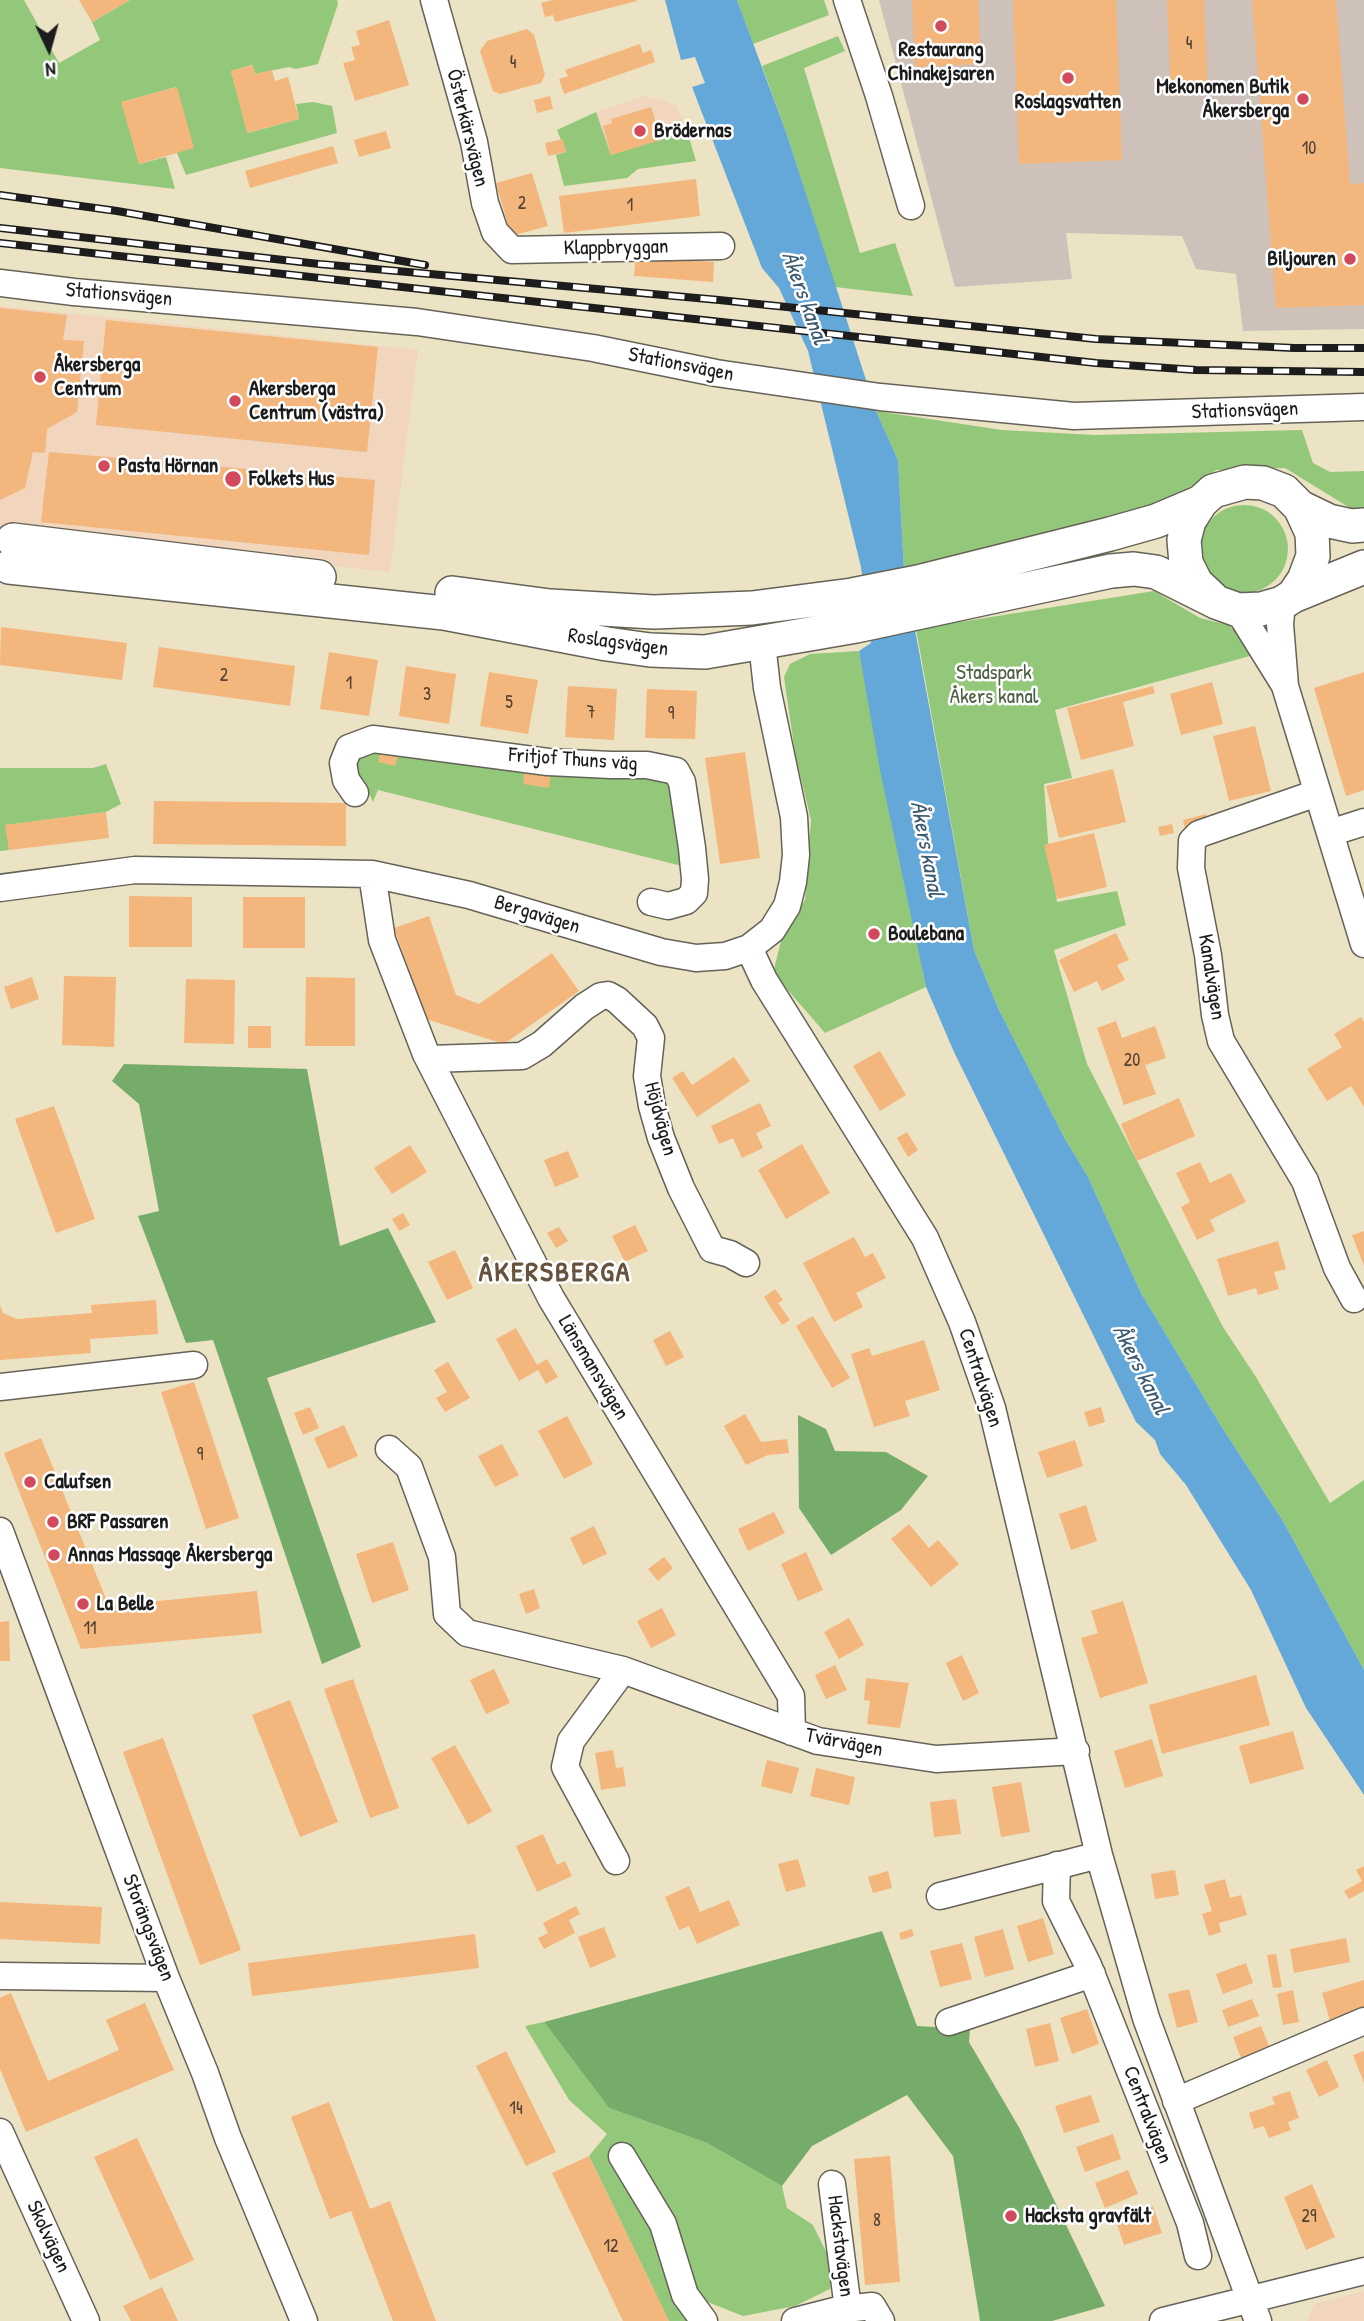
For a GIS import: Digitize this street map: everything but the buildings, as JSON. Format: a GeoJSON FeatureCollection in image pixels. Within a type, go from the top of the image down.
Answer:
{"type":"FeatureCollection","features":[{"type":"Feature","properties":{"kind":"main road","name":"Roslagsvägen"},"geometry":{"type":"LineString","coordinates":[[920,597],[1156,521],[1201,502],[1213,491],[1245,482],[1263,483],[1284,491],[1300,507],[1329,521],[1352,526],[1364,525]]}},
{"type":"Feature","properties":{"kind":"main road"},"geometry":{"type":"LineString","coordinates":[[1201,502],[1189,521],[1184,541],[1186,563],[1196,583],[1227,606],[1261,610],[1364,567]]}},
{"type":"Feature","properties":{"kind":"main road"},"geometry":{"type":"LineString","coordinates":[[1287,600],[1304,580],[1313,556],[1312,533],[1300,507]]}},
{"type":"Feature","properties":{"kind":"main road","name":"Roslagsvägen"},"geometry":{"type":"LineString","coordinates":[[762,643],[705,652],[650,650],[444,613],[11,553],[550,606],[668,612],[752,608],[854,610],[920,597],[1134,569],[1156,572],[1227,606]]}},
{"type":"Feature","properties":{"kind":"main road"},"geometry":{"type":"LineString","coordinates":[[762,643],[773,625],[854,610]]}},
{"type":"Feature","properties":{"kind":"street","name":"Österkärsvägen"},"geometry":{"type":"LineString","coordinates":[[434,0],[474,142],[485,203],[495,232],[512,250]]}},
{"type":"Feature","properties":{"kind":"street"},"geometry":{"type":"LineString","coordinates":[[847,0],[911,206]]}},
{"type":"Feature","properties":{"kind":"street","name":"Klappbryggan"},"geometry":{"type":"LineString","coordinates":[[512,250],[721,246]]}},
{"type":"Feature","properties":{"kind":"street","name":"Stationsvägen"},"geometry":{"type":"LineString","coordinates":[[0,283],[417,322],[593,348],[716,373],[880,397],[1074,416],[1364,407]]}},
{"type":"Feature","properties":{"kind":"street"},"geometry":{"type":"LineString","coordinates":[[1287,600],[1280,624],[1285,686],[1364,944]]}},
{"type":"Feature","properties":{"kind":"street"},"geometry":{"type":"LineString","coordinates":[[1227,606],[1285,686]]}},
{"type":"Feature","properties":{"kind":"street","name":"Bergavägen"},"geometry":{"type":"LineString","coordinates":[[0,888],[135,870],[372,874],[469,895],[661,952],[696,958],[725,956],[749,948],[772,930],[787,905],[793,882],[796,855],[794,817],[767,688],[762,643]]}},
{"type":"Feature","properties":{"kind":"street","name":"Fritjof Thuns väg"},"geometry":{"type":"LineString","coordinates":[[355,793],[346,780],[343,763],[349,748],[373,739],[548,762],[648,765],[676,771],[682,782],[692,848],[694,893],[686,901],[668,906],[651,902]]}},
{"type":"Feature","properties":{"kind":"street","name":"Kanalvägen"},"geometry":{"type":"LineString","coordinates":[[1317,793],[1199,834],[1192,841],[1192,868],[1221,1041],[1304,1181],[1337,1268],[1354,1299]]}},
{"type":"Feature","properties":{"kind":"street"},"geometry":{"type":"LineString","coordinates":[[1330,833],[1364,822]]}},
{"type":"Feature","properties":{"kind":"street","name":"Länsmansvägen"},"geometry":{"type":"LineString","coordinates":[[372,874],[383,940],[429,1059],[551,1298],[791,1696],[792,1732]]}},
{"type":"Feature","properties":{"kind":"street","name":"Centralvägen"},"geometry":{"type":"LineString","coordinates":[[749,948],[764,980],[925,1238],[962,1322],[992,1408],[1099,1854],[1146,2018],[1254,2310]]}},
{"type":"Feature","properties":{"kind":"street","name":"Höjdvägen"},"geometry":{"type":"LineString","coordinates":[[429,1059],[522,1056],[542,1044],[584,1007],[601,996],[608,995],[617,1000],[645,1026],[651,1038],[647,1076],[652,1106],[661,1138],[681,1188],[712,1249],[730,1254],[746,1263]]}},
{"type":"Feature","properties":{"kind":"street"},"geometry":{"type":"LineString","coordinates":[[0,1387],[194,1366]]}},
{"type":"Feature","properties":{"kind":"street","name":"Tvärvägen"},"geometry":{"type":"LineString","coordinates":[[389,1448],[409,1466],[423,1499],[442,1557],[447,1614],[467,1633],[624,1670],[818,1741],[936,1759],[1076,1751]]}},
{"type":"Feature","properties":{"kind":"street","name":"Storängsvägen"},"geometry":{"type":"LineString","coordinates":[[0,1531],[166,1979],[303,2321]]}},
{"type":"Feature","properties":{"kind":"street"},"geometry":{"type":"LineString","coordinates":[[617,1861],[565,1767],[570,1741],[624,1670]]}},
{"type":"Feature","properties":{"kind":"street"},"geometry":{"type":"LineString","coordinates":[[940,1896],[1099,1854]]}},
{"type":"Feature","properties":{"kind":"street","name":"Centralvägen"},"geometry":{"type":"LineString","coordinates":[[1057,1865],[1056,1901],[1092,1974],[1190,2224],[1199,2256]]}},
{"type":"Feature","properties":{"kind":"street"},"geometry":{"type":"LineString","coordinates":[[949,2022],[1092,1974]]}},
{"type":"Feature","properties":{"kind":"street"},"geometry":{"type":"LineString","coordinates":[[0,1976],[166,1979]]}},
{"type":"Feature","properties":{"kind":"street","name":"Centralvägen"},"geometry":{"type":"LineString","coordinates":[[1176,2101],[1364,2021]]}},
{"type":"Feature","properties":{"kind":"street","name":"Skolvägen"},"geometry":{"type":"LineString","coordinates":[[3,2147],[86,2321]]}},
{"type":"Feature","properties":{"kind":"street"},"geometry":{"type":"LineString","coordinates":[[622,2156],[663,2224],[685,2295],[704,2321]]}},
{"type":"Feature","properties":{"kind":"street","name":"Hackstavägen"},"geometry":{"type":"LineString","coordinates":[[832,2184],[848,2309]]}},
{"type":"Feature","properties":{"kind":"street"},"geometry":{"type":"LineString","coordinates":[[1163,2321],[1254,2310],[1364,2271]]}},
{"type":"Feature","properties":{"kind":"street","name":"Hackstavägen"},"geometry":{"type":"LineString","coordinates":[[795,2321],[873,2306],[881,2321]]}},
{"type":"Feature","properties":{"kind":"shaded area"},"geometry":{"type":"Polygon","coordinates":[[[879,0],[1364,0],[1364,329],[1243,331],[1236,274],[1196,269],[1182,236],[1066,233],[1072,279],[955,287],[879,0]]]}},
{"type":"Feature","properties":{"kind":"shaded area"},"geometry":{"type":"Polygon","coordinates":[[[644,96],[676,105],[687,130],[611,155],[596,112],[644,96]]]}},
{"type":"Feature","properties":{"kind":"shaded area"},"geometry":{"type":"Polygon","coordinates":[[[0,306],[418,350],[390,572],[0,531],[0,306]]]}},
{"type":"Feature","properties":{"kind":"shaded area"},"geometry":{"type":"Polygon","coordinates":[[[1364,2291],[1364,2321],[1307,2321],[1314,2304],[1364,2291]]]}},
{"type":"Feature","properties":{"kind":"green space"},"geometry":{"type":"Polygon","coordinates":[[[0,0],[24,0],[59,63],[100,40],[92,22],[130,0],[337,0],[318,64],[255,74],[252,65],[231,71],[248,133],[299,119],[296,104],[313,102],[332,106],[337,133],[186,175],[177,153],[176,87],[122,102],[139,164],[166,157],[175,189],[0,168],[0,0]]]}},
{"type":"Feature","properties":{"kind":"green space"},"geometry":{"type":"Polygon","coordinates":[[[737,0],[824,0],[829,15],[753,44],[737,0]]]}},
{"type":"Feature","properties":{"kind":"green space"},"geometry":{"type":"Polygon","coordinates":[[[838,36],[845,51],[804,68],[860,253],[895,243],[913,296],[835,287],[762,66],[838,36]]]}},
{"type":"Feature","properties":{"kind":"green space"},"geometry":{"type":"Polygon","coordinates":[[[596,112],[611,155],[687,130],[696,161],[638,169],[627,178],[564,186],[556,155],[566,152],[557,130],[596,112]]]}},
{"type":"Feature","properties":{"kind":"green space"},"geometry":{"type":"Polygon","coordinates":[[[876,411],[1002,430],[1095,435],[1302,430],[1313,463],[1330,472],[1364,471],[1364,511],[1355,511],[1285,468],[1216,470],[1163,505],[904,570],[898,460],[876,411]]]}},
{"type":"Feature","properties":{"kind":"green space"},"geometry":{"type":"Polygon","coordinates":[[[1244,505],[1261,508],[1275,518],[1285,532],[1288,549],[1285,566],[1275,580],[1261,590],[1244,593],[1227,590],[1213,580],[1203,566],[1200,549],[1203,532],[1213,518],[1227,508],[1244,505]]]}},
{"type":"Feature","properties":{"kind":"green space","name":"Stadspark Åkers kanal"},"geometry":{"type":"Polygon","coordinates":[[[1154,591],[1200,618],[1228,625],[1239,635],[1250,656],[1055,710],[1072,778],[1044,784],[1048,841],[1057,902],[1117,891],[1126,925],[1054,950],[1087,1064],[1223,1327],[1256,1377],[1330,1503],[1364,1480],[1364,1670],[1283,1521],[1223,1429],[1141,1293],[1087,1175],[1065,1139],[999,1010],[974,950],[916,629],[1154,591]]]}},
{"type":"Feature","properties":{"kind":"green space"},"geometry":{"type":"Polygon","coordinates":[[[859,651],[926,987],[825,1033],[773,973],[783,933],[805,900],[811,820],[795,753],[784,677],[790,664],[810,654],[859,651]]]}},
{"type":"Feature","properties":{"kind":"green space"},"geometry":{"type":"Polygon","coordinates":[[[360,748],[668,775],[686,867],[378,790],[373,802],[366,787],[352,780],[360,748]]]}},
{"type":"Feature","properties":{"kind":"green space"},"geometry":{"type":"Polygon","coordinates":[[[106,764],[121,804],[106,812],[6,825],[9,850],[0,851],[0,768],[93,768],[106,764]]]}},
{"type":"Feature","properties":{"kind":"green space"},"geometry":{"type":"Polygon","coordinates":[[[124,1064],[307,1069],[340,1246],[388,1228],[436,1322],[267,1378],[361,1647],[322,1664],[213,1340],[186,1343],[138,1216],[159,1211],[139,1104],[112,1081],[124,1064]]]}},
{"type":"Feature","properties":{"kind":"green space"},"geometry":{"type":"Polygon","coordinates":[[[798,1415],[826,1429],[835,1451],[886,1452],[928,1476],[901,1510],[831,1555],[799,1508],[798,1415]]]}},
{"type":"Feature","properties":{"kind":"green space"},"geometry":{"type":"Polygon","coordinates":[[[882,1931],[917,2026],[970,2029],[969,2042],[1020,2129],[1105,2306],[1052,2321],[980,2321],[953,2156],[907,2095],[812,2146],[782,2186],[707,2143],[609,2108],[544,2022],[882,1931]]]}},
{"type":"Feature","properties":{"kind":"green space"},"geometry":{"type":"Polygon","coordinates":[[[544,2022],[609,2108],[707,2143],[782,2186],[787,2208],[813,2225],[832,2264],[830,2289],[795,2306],[743,2316],[705,2301],[689,2321],[669,2321],[589,2156],[607,2134],[569,2100],[525,2026],[544,2022]]]}},
{"type":"Feature","properties":{"kind":"water","name":"Åkers kanal"},"geometry":{"type":"Polygon","coordinates":[[[665,0],[737,0],[786,132],[876,411],[898,460],[904,570],[974,950],[999,1010],[1065,1139],[1087,1175],[1141,1293],[1223,1429],[1283,1521],[1364,1670],[1364,1795],[1306,1708],[1251,1590],[1186,1485],[1160,1454],[1155,1440],[1136,1422],[954,1052],[926,987],[880,770],[859,651],[871,643],[861,567],[808,351],[779,288],[762,268],[692,87],[705,83],[695,57],[681,60],[665,0]]]}},
{"type":"Feature","properties":{"kind":"railway"},"geometry":{"type":"LineString","coordinates":[[0,195],[117,211],[425,265]]}},
{"type":"Feature","properties":{"kind":"railway"},"geometry":{"type":"LineString","coordinates":[[0,228],[319,264],[719,300],[1096,339],[1294,348],[1364,348]]}},
{"type":"Feature","properties":{"kind":"railway"},"geometry":{"type":"LineString","coordinates":[[0,243],[1096,363],[1196,370],[1364,372]]}},
{"type":"Feature","properties":{"kind":"place","name":"Restaurang Chinakejsaren"},"geometry":{"type":"Point","coordinates":[941,26]}},
{"type":"Feature","properties":{"kind":"place","name":"Roslagsvatten"},"geometry":{"type":"Point","coordinates":[1068,78]}},
{"type":"Feature","properties":{"kind":"place","name":"Mekonomen Butik Åkersberga"},"geometry":{"type":"Point","coordinates":[1303,99]}},
{"type":"Feature","properties":{"kind":"place","name":"Brödernas"},"geometry":{"type":"Point","coordinates":[640,131]}},
{"type":"Feature","properties":{"kind":"place","name":"Biljouren"},"geometry":{"type":"Point","coordinates":[1350,259]}},
{"type":"Feature","properties":{"kind":"place","name":"Åkersberga Centrum"},"geometry":{"type":"Point","coordinates":[40,377]}},
{"type":"Feature","properties":{"kind":"place","name":"Akersberga Centrum (västra)"},"geometry":{"type":"Point","coordinates":[235,401]}},
{"type":"Feature","properties":{"kind":"place","name":"Pasta Hörnan"},"geometry":{"type":"Point","coordinates":[104,466]}},
{"type":"Feature","properties":{"kind":"place","name":"Folkets Hus"},"geometry":{"type":"Point","coordinates":[233,479]}},
{"type":"Feature","properties":{"kind":"place","name":"Boulebana"},"geometry":{"type":"Point","coordinates":[874,934]}},
{"type":"Feature","properties":{"kind":"place","name":"Calufsen"},"geometry":{"type":"Point","coordinates":[30,1482]}},
{"type":"Feature","properties":{"kind":"place","name":"BRF Passaren"},"geometry":{"type":"Point","coordinates":[53,1522]}},
{"type":"Feature","properties":{"kind":"place","name":"Annas Massage Åkersberga"},"geometry":{"type":"Point","coordinates":[54,1555]}},
{"type":"Feature","properties":{"kind":"place","name":"La Belle"},"geometry":{"type":"Point","coordinates":[83,1604]}},
{"type":"Feature","properties":{"kind":"place","name":"Hacksta gravfält"},"geometry":{"type":"Point","coordinates":[1011,2216]}},
{"type":"Feature","properties":{"kind":"district","name":"ÅKERSBERGA"},"geometry":{"type":"Point","coordinates":[555,1274]}}]}
